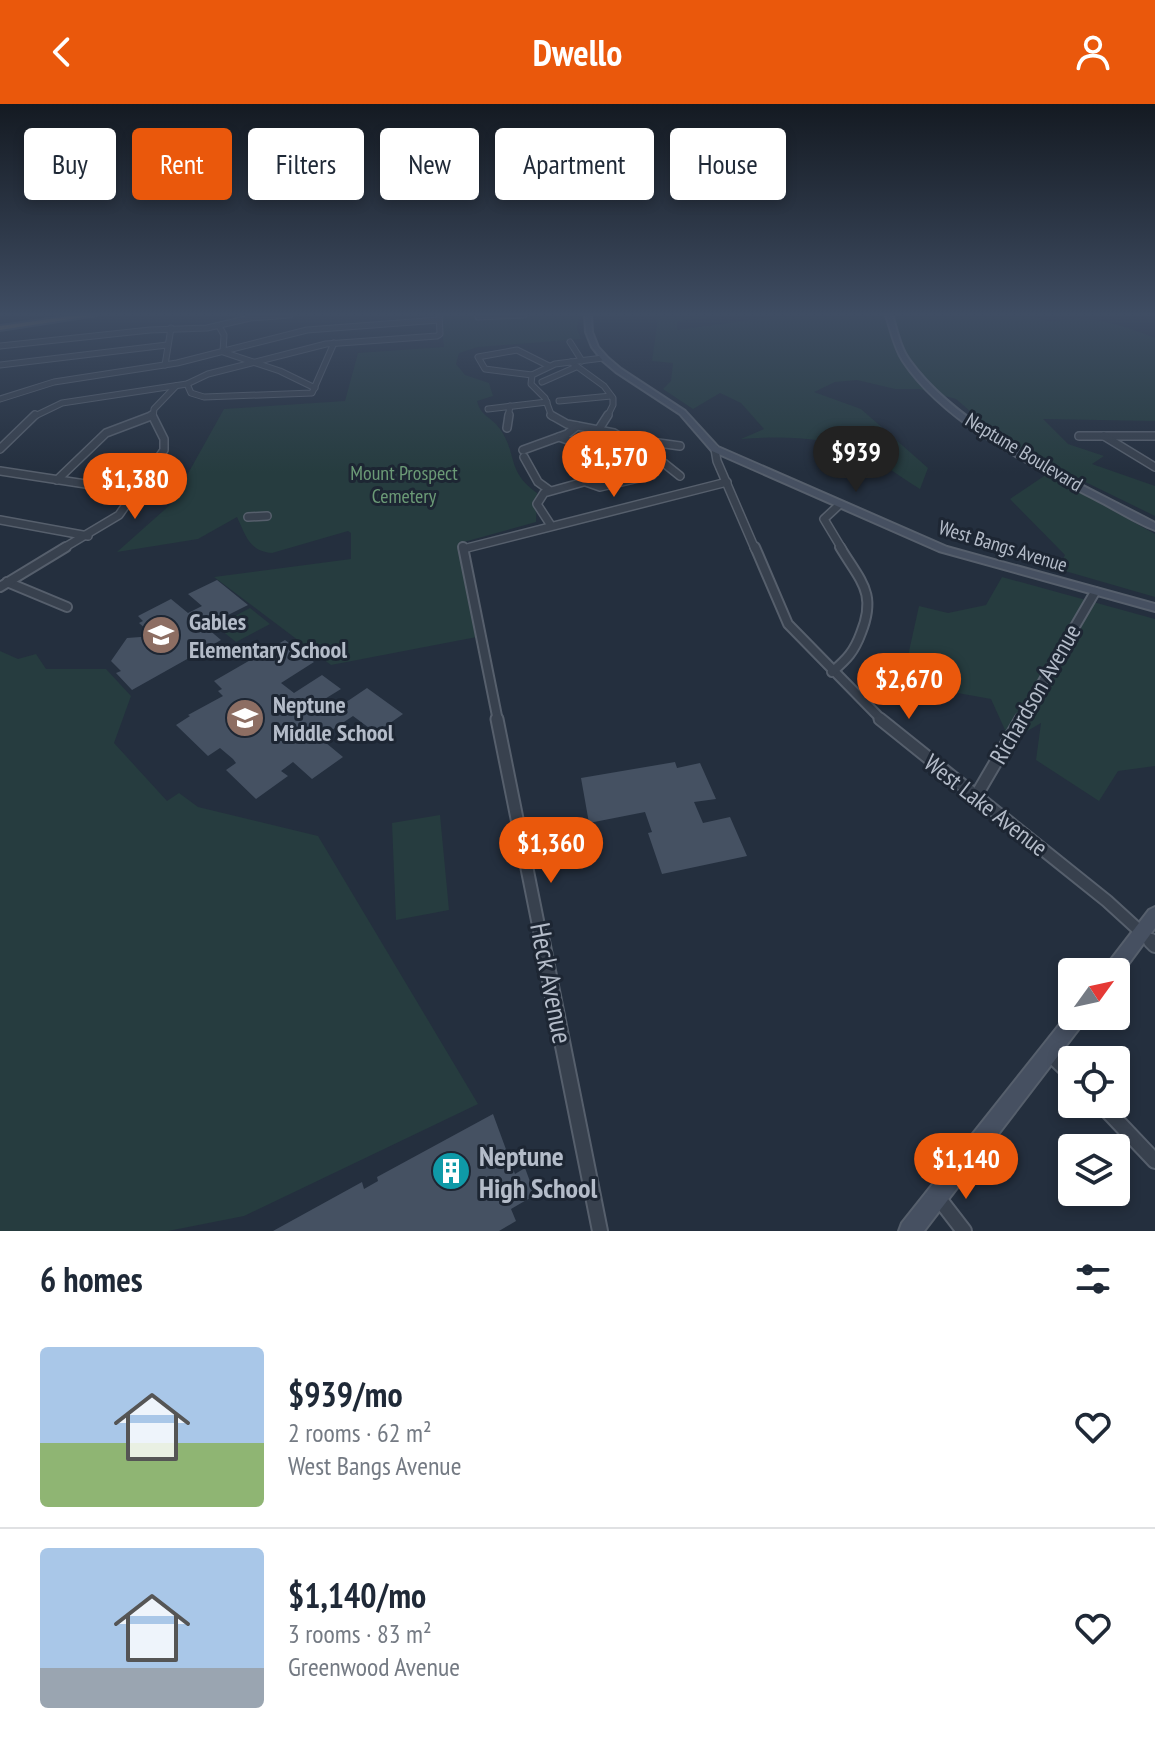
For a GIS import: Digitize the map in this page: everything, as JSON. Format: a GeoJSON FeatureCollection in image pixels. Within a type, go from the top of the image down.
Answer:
{"type":"FeatureCollection","features":[{"type":"Feature","properties":{"kind":"street"},"geometry":{"type":"LineString","coordinates":[[0,399],[66,379],[147,368]]}},
{"type":"Feature","properties":{"kind":"street"},"geometry":{"type":"LineString","coordinates":[[0,449],[30,419],[50,407],[187,384],[208,374],[236,368]]}},
{"type":"Feature","properties":{"kind":"street"},"geometry":{"type":"LineString","coordinates":[[266,368],[315,388]]}},
{"type":"Feature","properties":{"kind":"street"},"geometry":{"type":"LineString","coordinates":[[187,384],[191,393],[204,397],[312,393],[324,368]]}},
{"type":"Feature","properties":{"kind":"street"},"geometry":{"type":"LineString","coordinates":[[484,368],[532,375],[546,368]]}},
{"type":"Feature","properties":{"kind":"street"},"geometry":{"type":"LineString","coordinates":[[542,382],[569,368]]}},
{"type":"Feature","properties":{"kind":"street"},"geometry":{"type":"LineString","coordinates":[[582,368],[611,396],[612,406],[599,429]]}},
{"type":"Feature","properties":{"kind":"street","name":"West Bangs Avenue"},"geometry":{"type":"LineString","coordinates":[[617,368],[684,414],[715,449],[839,505],[965,557],[1155,608]]}},
{"type":"Feature","properties":{"kind":"street","name":"Neptune Boulevard"},"geometry":{"type":"LineString","coordinates":[[912,368],[947,404],[1014,449],[1155,527]]}},
{"type":"Feature","properties":{"kind":"street"},"geometry":{"type":"LineString","coordinates":[[532,375],[532,385],[547,402],[548,412],[553,418],[614,433],[634,444],[651,442],[680,446]]}},
{"type":"Feature","properties":{"kind":"street"},"geometry":{"type":"LineString","coordinates":[[57,480],[106,433],[151,416],[156,404],[177,385]]}},
{"type":"Feature","properties":{"kind":"street"},"geometry":{"type":"LineString","coordinates":[[559,401],[611,396]]}},
{"type":"Feature","properties":{"kind":"street"},"geometry":{"type":"LineString","coordinates":[[488,409],[547,402]]}},
{"type":"Feature","properties":{"kind":"street"},"geometry":{"type":"LineString","coordinates":[[507,428],[510,406]]}},
{"type":"Feature","properties":{"kind":"street"},"geometry":{"type":"LineString","coordinates":[[3,583],[88,536],[119,515],[138,492],[165,446],[151,416]]}},
{"type":"Feature","properties":{"kind":"street"},"geometry":{"type":"LineString","coordinates":[[549,490],[538,482],[523,454],[577,426]]}},
{"type":"Feature","properties":{"kind":"street"},"geometry":{"type":"LineString","coordinates":[[1079,436],[1155,436]]}},
{"type":"Feature","properties":{"kind":"street"},"geometry":{"type":"LineString","coordinates":[[1104,436],[1155,467]]}},
{"type":"Feature","properties":{"kind":"street"},"geometry":{"type":"LineString","coordinates":[[559,437],[608,454]]}},
{"type":"Feature","properties":{"kind":"street"},"geometry":{"type":"LineString","coordinates":[[634,444],[638,457]]}},
{"type":"Feature","properties":{"kind":"street","name":"West Lake Avenue"},"geometry":{"type":"LineString","coordinates":[[715,449],[717,461],[788,624],[893,731],[1107,901],[1148,939]]}},
{"type":"Feature","properties":{"kind":"street"},"geometry":{"type":"LineString","coordinates":[[638,457],[660,460],[680,476]]}},
{"type":"Feature","properties":{"kind":"street"},"geometry":{"type":"LineString","coordinates":[[638,457],[627,469],[549,490],[540,496],[537,504],[550,524],[727,482]]}},
{"type":"Feature","properties":{"kind":"street"},"geometry":{"type":"LineString","coordinates":[[0,471],[138,492]]}},
{"type":"Feature","properties":{"kind":"street"},"geometry":{"type":"LineString","coordinates":[[583,481],[600,487],[652,475]]}},
{"type":"Feature","properties":{"kind":"street"},"geometry":{"type":"LineString","coordinates":[[832,672],[850,660],[870,605],[867,593],[824,519],[839,505]]}},
{"type":"Feature","properties":{"kind":"street"},"geometry":{"type":"LineString","coordinates":[[248,517],[267,516]]}},
{"type":"Feature","properties":{"kind":"street"},"geometry":{"type":"LineString","coordinates":[[0,520],[88,536]]}},
{"type":"Feature","properties":{"kind":"street","name":"Heck Avenue"},"geometry":{"type":"LineString","coordinates":[[550,524],[463,547],[600,1231]]}},
{"type":"Feature","properties":{"kind":"street"},"geometry":{"type":"LineString","coordinates":[[3,583],[67,607]]}},
{"type":"Feature","properties":{"kind":"street","name":"Richardson Avenue"},"geometry":{"type":"LineString","coordinates":[[976,796],[1095,592]]}},
{"type":"Feature","properties":{"kind":"street"},"geometry":{"type":"LineString","coordinates":[[1127,958],[1148,939],[1155,915]]}},
{"type":"Feature","properties":{"kind":"street"},"geometry":{"type":"LineString","coordinates":[[910,1231],[1066,1030]]}},
{"type":"Feature","properties":{"kind":"street"},"geometry":{"type":"LineString","coordinates":[[1048,1052],[1058,1062]]}},
{"type":"Feature","properties":{"kind":"street"},"geometry":{"type":"LineString","coordinates":[[1114,1118],[1155,1161]]}},
{"type":"Feature","properties":{"kind":"street"},"geometry":{"type":"LineString","coordinates":[[937,1196],[964,1231]]}},
{"type":"Feature","properties":{"kind":"green space","name":"Mount Prospect Cemetery"},"geometry":{"type":"Polygon","coordinates":[[[354,368],[459,368],[465,375],[489,383],[493,396],[477,401],[479,406],[500,429],[516,470],[537,493],[536,522],[464,542],[482,636],[331,665],[214,577],[351,559],[351,533],[348,531],[272,553],[264,552],[253,546],[237,517],[198,539],[117,552],[171,504],[224,409],[345,401],[354,368]]]}},
{"type":"Feature","properties":{"kind":"green space"},"geometry":{"type":"Polygon","coordinates":[[[672,368],[1155,368],[1155,421],[1043,419],[1068,444],[1104,456],[1092,464],[1155,486],[1155,516],[991,436],[998,435],[956,399],[919,389],[895,389],[857,380],[835,382],[814,392],[861,409],[928,468],[920,489],[870,457],[848,447],[818,440],[741,439],[764,429],[741,403],[720,393],[693,409],[663,389],[671,381],[672,368]]]}},
{"type":"Feature","properties":{"kind":"green space"},"geometry":{"type":"Polygon","coordinates":[[[1047,474],[1155,534],[1155,597],[1058,569],[1065,555],[1010,499],[1047,474]]]}},
{"type":"Feature","properties":{"kind":"green space"},"geometry":{"type":"Polygon","coordinates":[[[1002,577],[1155,619],[1155,766],[1118,771],[1099,801],[1036,760],[1041,723],[1010,741],[991,699],[902,683],[919,606],[948,613],[986,605],[1002,577]]]}},
{"type":"Feature","properties":{"kind":"green space"},"geometry":{"type":"Polygon","coordinates":[[[250,608],[270,624],[236,642],[216,626],[250,608]]]}},
{"type":"Feature","properties":{"kind":"green space"},"geometry":{"type":"Polygon","coordinates":[[[0,651],[18,659],[36,654],[46,669],[106,669],[131,696],[114,743],[167,801],[179,793],[198,807],[318,836],[478,1104],[244,1216],[168,1231],[0,1231],[0,651]]]}},
{"type":"Feature","properties":{"kind":"green space"},"geometry":{"type":"Polygon","coordinates":[[[440,815],[449,910],[396,920],[392,823],[440,815]]]}},
{"type":"Feature","properties":{"kind":"building","name":"Gables Elementary School"},"geometry":{"type":"Polygon","coordinates":[[[217,580],[248,605],[220,619],[215,615],[201,623],[221,640],[132,690],[116,673],[121,671],[111,661],[127,638],[154,636],[139,623],[143,621],[138,616],[171,599],[188,613],[202,606],[188,594],[217,580]]]}},
{"type":"Feature","properties":{"kind":"building","name":"Neptune Middle School"},"geometry":{"type":"Polygon","coordinates":[[[285,640],[314,662],[281,683],[294,693],[322,675],[341,689],[315,705],[327,715],[367,688],[403,714],[376,733],[353,716],[320,738],[343,757],[312,779],[293,762],[281,771],[288,776],[256,799],[226,770],[236,763],[233,759],[220,748],[208,756],[176,725],[223,696],[218,691],[222,689],[214,681],[285,640]]]}},
{"type":"Feature","properties":{"kind":"building"},"geometry":{"type":"Polygon","coordinates":[[[675,762],[677,768],[700,763],[716,799],[694,802],[703,823],[730,817],[747,856],[662,874],[648,833],[652,832],[645,812],[589,823],[581,778],[675,762]]]}},
{"type":"Feature","properties":{"kind":"building","name":"Neptune High School"},"geometry":{"type":"Polygon","coordinates":[[[493,1114],[515,1174],[525,1168],[535,1195],[511,1209],[516,1221],[499,1231],[273,1231],[362,1182],[364,1189],[378,1181],[377,1177],[493,1114]]]}},
{"type":"Feature","properties":{"kind":"place","name":"Gables Elementary School"},"geometry":{"type":"Point","coordinates":[161,635]}},
{"type":"Feature","properties":{"kind":"place","name":"Neptune Middle School"},"geometry":{"type":"Point","coordinates":[245,718]}},
{"type":"Feature","properties":{"kind":"place","name":"Neptune High School"},"geometry":{"type":"Point","coordinates":[451,1171]}}]}
